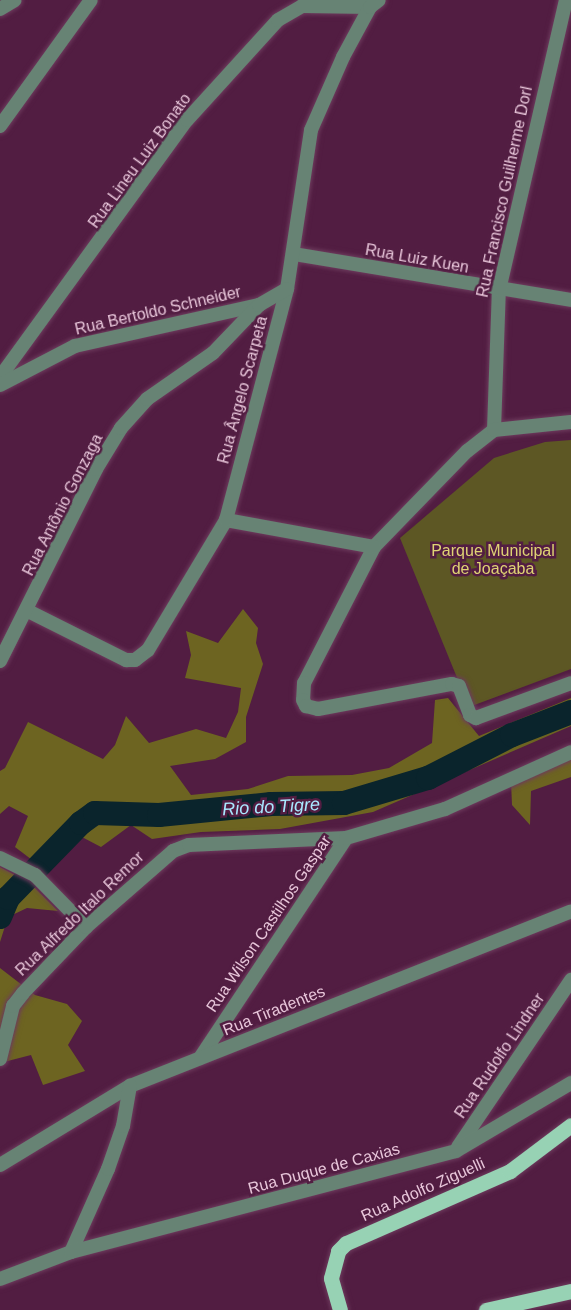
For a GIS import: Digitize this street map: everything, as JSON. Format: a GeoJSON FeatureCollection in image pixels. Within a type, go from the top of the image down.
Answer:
{"type":"FeatureCollection","features":[{"type":"Feature","properties":{"kind":"main road","name":"Rua Adolfo Ziguelli"},"geometry":{"type":"LineString","coordinates":[[340,1310],[331,1278],[338,1251],[346,1243],[510,1171],[571,1125]]}},
{"type":"Feature","properties":{"kind":"main road"},"geometry":{"type":"LineString","coordinates":[[486,1310],[571,1291]]}},
{"type":"Feature","properties":{"kind":"street"},"geometry":{"type":"LineString","coordinates":[[0,9],[15,0]]}},
{"type":"Feature","properties":{"kind":"street"},"geometry":{"type":"LineString","coordinates":[[0,126],[91,0]]}},
{"type":"Feature","properties":{"kind":"street","name":"Rua Francisco Guilherme Dorl"},"geometry":{"type":"LineString","coordinates":[[495,430],[499,290],[566,0]]}},
{"type":"Feature","properties":{"kind":"street","name":"Rua Lineu Luiz Bonato"},"geometry":{"type":"LineString","coordinates":[[0,377],[194,111],[278,20],[302,6],[338,2],[375,4]]}},
{"type":"Feature","properties":{"kind":"street","name":"Rua Ângelo Scarpeta"},"geometry":{"type":"LineString","coordinates":[[28,612],[126,660],[135,660],[148,650],[226,520],[287,289],[311,130],[375,4]]}},
{"type":"Feature","properties":{"kind":"street","name":"Rua Luiz Kuen"},"geometry":{"type":"LineString","coordinates":[[294,254],[499,290],[571,300]]}},
{"type":"Feature","properties":{"kind":"street","name":"Rua Antônio Gonzaga"},"geometry":{"type":"LineString","coordinates":[[0,662],[28,612],[96,469],[121,428],[147,399],[213,353],[259,305],[287,289]]}},
{"type":"Feature","properties":{"kind":"street","name":"Rua Bertoldo Schneider"},"geometry":{"type":"LineString","coordinates":[[0,385],[75,346],[259,305]]}},
{"type":"Feature","properties":{"kind":"street"},"geometry":{"type":"LineString","coordinates":[[571,423],[495,430],[467,451],[374,547],[304,683],[306,706],[318,709],[452,684],[459,686],[470,715],[481,717],[571,683]]}},
{"type":"Feature","properties":{"kind":"street"},"geometry":{"type":"LineString","coordinates":[[226,520],[374,547]]}},
{"type":"Feature","properties":{"kind":"street","name":"Rua Alfredo Italo Remor"},"geometry":{"type":"LineString","coordinates":[[0,1059],[14,1006],[86,927],[160,859],[189,845],[346,838],[445,809],[571,752]]}},
{"type":"Feature","properties":{"kind":"street","name":"Rua Wilson Castilhos Gaspar"},"geometry":{"type":"LineString","coordinates":[[200,1058],[346,838]]}},
{"type":"Feature","properties":{"kind":"street"},"geometry":{"type":"LineString","coordinates":[[2,858],[35,875],[86,927]]}},
{"type":"Feature","properties":{"kind":"street","name":"Rua Tiradentes"},"geometry":{"type":"LineString","coordinates":[[0,1165],[130,1086],[571,911]]}},
{"type":"Feature","properties":{"kind":"street","name":"Rua Rudolfo Lindner"},"geometry":{"type":"LineString","coordinates":[[456,1151],[571,980]]}},
{"type":"Feature","properties":{"kind":"street","name":"Rua Duque de Caxias"},"geometry":{"type":"LineString","coordinates":[[0,1279],[71,1252],[456,1151],[571,1083]]}},
{"type":"Feature","properties":{"kind":"street"},"geometry":{"type":"LineString","coordinates":[[71,1252],[108,1169],[123,1126],[130,1086]]}},
{"type":"Feature","properties":{"kind":"green space","name":"Parque Municipal de Joaçaba"},"geometry":{"type":"Polygon","coordinates":[[[571,440],[571,669],[469,707],[400,538],[494,458],[545,442],[571,440]]]}},
{"type":"Feature","properties":{"kind":"shaded area"},"geometry":{"type":"Polygon","coordinates":[[[243,609],[258,628],[256,643],[263,664],[246,717],[246,742],[215,759],[170,766],[191,795],[248,789],[288,776],[352,775],[389,768],[432,743],[435,700],[448,698],[479,736],[571,698],[571,726],[373,812],[280,829],[201,832],[152,839],[131,825],[101,847],[80,836],[44,869],[15,847],[28,816],[9,806],[0,814],[0,771],[5,768],[28,722],[103,759],[115,745],[126,716],[149,743],[196,729],[226,738],[238,712],[241,688],[185,678],[191,655],[186,631],[218,643],[243,609]]]}},
{"type":"Feature","properties":{"kind":"shaded area"},"geometry":{"type":"Polygon","coordinates":[[[571,754],[571,777],[531,791],[530,825],[512,805],[511,782],[571,754]]]}},
{"type":"Feature","properties":{"kind":"shaded area"},"geometry":{"type":"Polygon","coordinates":[[[0,867],[30,883],[58,911],[27,908],[8,917],[0,942],[0,867]]]}},
{"type":"Feature","properties":{"kind":"shaded area"},"geometry":{"type":"Polygon","coordinates":[[[0,968],[35,995],[67,1004],[82,1021],[68,1045],[85,1071],[43,1085],[31,1055],[0,1063],[0,968]]]}},
{"type":"Feature","properties":{"kind":"waterway","name":"Rio do Tigre"},"geometry":{"type":"LineString","coordinates":[[0,917],[8,898],[81,823],[95,813],[159,815],[271,804],[344,803],[428,778],[512,735],[571,712]]}}]}
